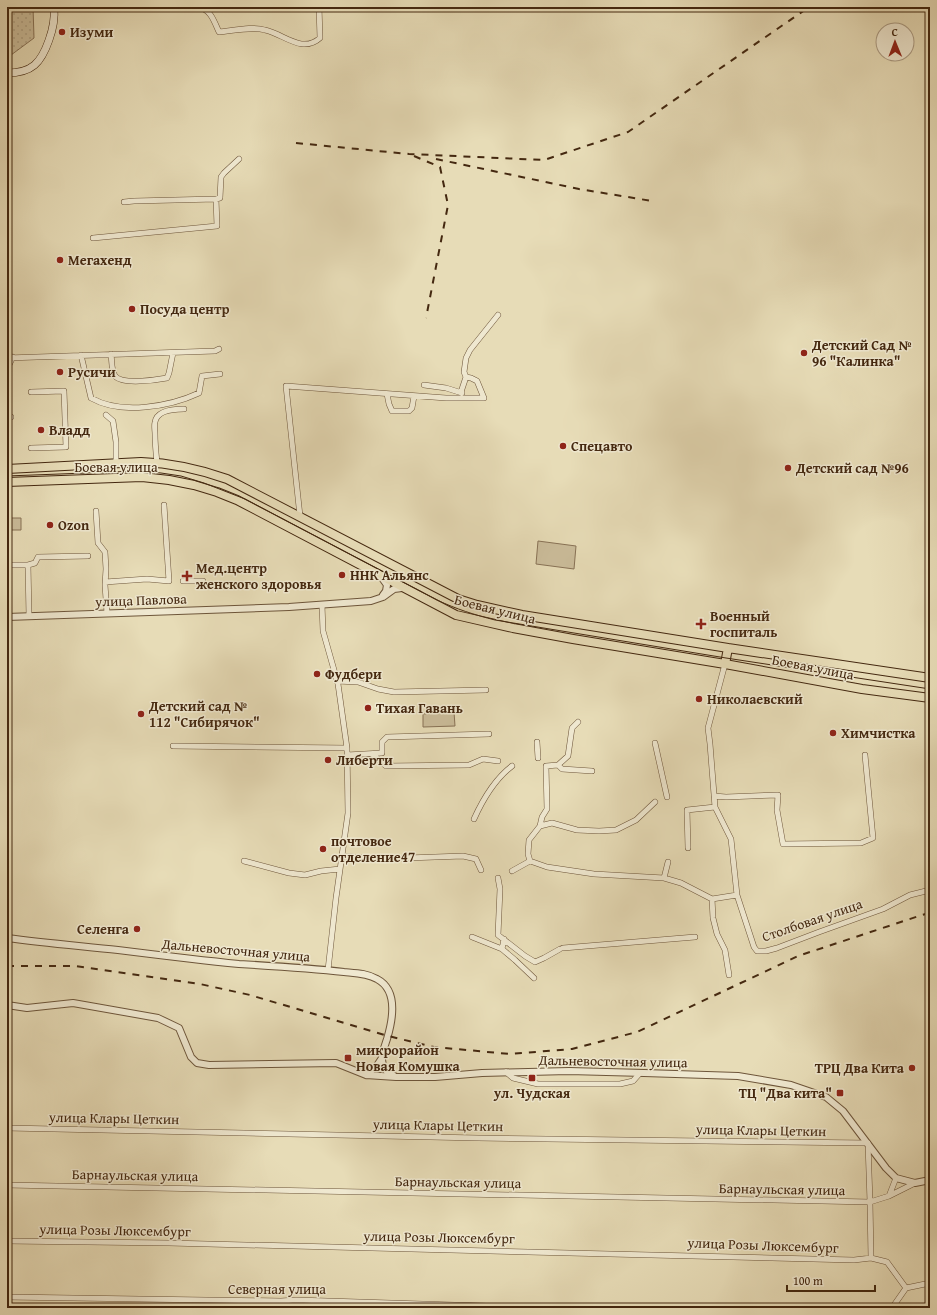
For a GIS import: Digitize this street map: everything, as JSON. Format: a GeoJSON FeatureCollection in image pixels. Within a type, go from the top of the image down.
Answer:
{"type":"FeatureCollection","features":[{"type":"Feature","properties":{"kind":"main road"},"geometry":{"type":"LineString","coordinates":[[7,73],[17,73],[27,70],[40,60],[45,52],[54,25],[54,7]]}},
{"type":"Feature","properties":{"kind":"main road","name":"Боевая улица"},"geometry":{"type":"LineString","coordinates":[[7,469],[116,463],[157,463],[183,466],[227,479],[458,599],[477,605],[522,615],[930,678]]}},
{"type":"Feature","properties":{"kind":"main road","name":"Боевая улица"},"geometry":{"type":"LineString","coordinates":[[7,482],[142,477],[194,484],[237,500],[382,578],[456,615],[484,622],[573,639],[725,664],[862,689],[930,698]]}},
{"type":"Feature","properties":{"kind":"main road","name":"Столбовая улица"},"geometry":{"type":"LineString","coordinates":[[725,664],[728,648]]}},
{"type":"Feature","properties":{"kind":"street"},"geometry":{"type":"LineString","coordinates":[[199,7],[208,11],[218,32],[257,29],[266,30],[297,44],[307,44],[320,38],[320,7]]}},
{"type":"Feature","properties":{"kind":"street"},"geometry":{"type":"LineString","coordinates":[[124,202],[220,198],[221,177],[239,160]]}},
{"type":"Feature","properties":{"kind":"street"},"geometry":{"type":"LineString","coordinates":[[93,238],[217,226],[216,199]]}},
{"type":"Feature","properties":{"kind":"street"},"geometry":{"type":"LineString","coordinates":[[461,392],[466,377],[464,372],[466,358],[470,350],[498,314]]}},
{"type":"Feature","properties":{"kind":"street"},"geometry":{"type":"LineString","coordinates":[[7,369],[10,358],[173,353],[215,351],[219,349]]}},
{"type":"Feature","properties":{"kind":"street"},"geometry":{"type":"LineString","coordinates":[[111,354],[115,376],[121,381],[152,381],[167,378],[173,353]]}},
{"type":"Feature","properties":{"kind":"street"},"geometry":{"type":"LineString","coordinates":[[81,355],[91,398],[99,402],[118,407],[141,409],[187,398],[199,393],[202,376],[220,374]]}},
{"type":"Feature","properties":{"kind":"street"},"geometry":{"type":"LineString","coordinates":[[300,516],[286,386],[414,396],[467,399],[484,398],[477,381],[466,377]]}},
{"type":"Feature","properties":{"kind":"street"},"geometry":{"type":"LineString","coordinates":[[424,385],[461,392],[467,399]]}},
{"type":"Feature","properties":{"kind":"street"},"geometry":{"type":"LineString","coordinates":[[31,392],[64,391],[66,447],[31,448]]}},
{"type":"Feature","properties":{"kind":"street"},"geometry":{"type":"LineString","coordinates":[[387,394],[392,411],[409,411],[412,408],[414,396]]}},
{"type":"Feature","properties":{"kind":"street"},"geometry":{"type":"LineString","coordinates":[[157,463],[155,421],[166,411],[173,409],[184,410]]}},
{"type":"Feature","properties":{"kind":"street"},"geometry":{"type":"LineString","coordinates":[[106,415],[113,421],[116,442],[116,463]]}},
{"type":"Feature","properties":{"kind":"street"},"geometry":{"type":"LineString","coordinates":[[105,582],[147,579],[169,581],[164,505]]}},
{"type":"Feature","properties":{"kind":"street"},"geometry":{"type":"LineString","coordinates":[[96,511],[98,543],[105,552],[107,614]]}},
{"type":"Feature","properties":{"kind":"street"},"geometry":{"type":"LineString","coordinates":[[7,565],[28,565],[35,563],[38,557],[88,556]]}},
{"type":"Feature","properties":{"kind":"street"},"geometry":{"type":"LineString","coordinates":[[28,565],[29,616]]}},
{"type":"Feature","properties":{"kind":"street"},"geometry":{"type":"LineString","coordinates":[[371,601],[378,599],[386,591],[387,585],[382,578]]}},
{"type":"Feature","properties":{"kind":"street"},"geometry":{"type":"LineString","coordinates":[[183,581],[203,581]]}},
{"type":"Feature","properties":{"kind":"street","name":"улица Павлова"},"geometry":{"type":"LineString","coordinates":[[7,617],[322,605],[371,601],[383,597],[394,589],[402,588]]}},
{"type":"Feature","properties":{"kind":"street"},"geometry":{"type":"LineString","coordinates":[[322,605],[323,631],[337,681],[347,748],[348,813],[328,970]]}},
{"type":"Feature","properties":{"kind":"street","name":"Столбовая улица"},"geometry":{"type":"LineString","coordinates":[[725,664],[708,728],[715,807],[731,839],[737,895],[754,947],[757,951],[761,952],[778,948],[883,909],[910,894],[930,890]]}},
{"type":"Feature","properties":{"kind":"street"},"geometry":{"type":"LineString","coordinates":[[337,681],[358,682],[378,689],[394,692],[486,690]]}},
{"type":"Feature","properties":{"kind":"street"},"geometry":{"type":"LineString","coordinates":[[578,722],[572,728],[568,756],[558,765],[546,766],[547,809],[542,817],[540,826],[529,840],[528,854],[530,860],[547,867],[594,874],[664,878],[681,883],[712,899],[737,895]]}},
{"type":"Feature","properties":{"kind":"street"},"geometry":{"type":"LineString","coordinates":[[347,755],[382,753],[382,742],[387,737],[489,734]]}},
{"type":"Feature","properties":{"kind":"street"},"geometry":{"type":"LineString","coordinates":[[537,742],[538,758]]}},
{"type":"Feature","properties":{"kind":"street"},"geometry":{"type":"LineString","coordinates":[[655,743],[667,797]]}},
{"type":"Feature","properties":{"kind":"street"},"geometry":{"type":"LineString","coordinates":[[173,746],[347,748]]}},
{"type":"Feature","properties":{"kind":"street"},"geometry":{"type":"LineString","coordinates":[[372,754],[386,766],[469,765],[483,759],[498,761]]}},
{"type":"Feature","properties":{"kind":"street"},"geometry":{"type":"LineString","coordinates":[[714,796],[778,795],[777,810],[783,844],[861,843],[873,838],[865,755]]}},
{"type":"Feature","properties":{"kind":"street"},"geometry":{"type":"LineString","coordinates":[[558,765],[562,769],[592,771]]}},
{"type":"Feature","properties":{"kind":"street"},"geometry":{"type":"LineString","coordinates":[[474,819],[479,807],[491,789],[505,771],[512,766]]}},
{"type":"Feature","properties":{"kind":"street"},"geometry":{"type":"LineString","coordinates":[[540,826],[552,823],[577,830],[616,830],[636,820],[655,802]]}},
{"type":"Feature","properties":{"kind":"street"},"geometry":{"type":"LineString","coordinates":[[688,848],[687,810],[715,807]]}},
{"type":"Feature","properties":{"kind":"street"},"geometry":{"type":"LineString","coordinates":[[342,856],[379,859],[463,856],[476,859],[481,870]]}},
{"type":"Feature","properties":{"kind":"street"},"geometry":{"type":"LineString","coordinates":[[512,870],[530,860]]}},
{"type":"Feature","properties":{"kind":"street"},"geometry":{"type":"LineString","coordinates":[[244,861],[289,873],[305,875],[321,871],[340,869]]}},
{"type":"Feature","properties":{"kind":"street"},"geometry":{"type":"LineString","coordinates":[[664,878],[668,862]]}},
{"type":"Feature","properties":{"kind":"street"},"geometry":{"type":"LineString","coordinates":[[498,878],[500,889],[498,935],[535,962],[562,949],[695,938]]}},
{"type":"Feature","properties":{"kind":"street"},"geometry":{"type":"LineString","coordinates":[[712,899],[713,918],[717,934],[725,950],[729,975]]}},
{"type":"Feature","properties":{"kind":"street"},"geometry":{"type":"LineString","coordinates":[[472,937],[502,949],[534,978]]}},
{"type":"Feature","properties":{"kind":"street","name":"Дальневосточная улица"},"geometry":{"type":"LineString","coordinates":[[7,938],[237,963],[328,970],[376,978],[388,989],[392,998],[393,1008],[382,1058],[376,1067],[366,1075]]}},
{"type":"Feature","properties":{"kind":"street"},"geometry":{"type":"LineString","coordinates":[[502,949],[504,939]]}},
{"type":"Feature","properties":{"kind":"street","name":"Дальневосточная улица"},"geometry":{"type":"LineString","coordinates":[[7,1005],[27,1008],[73,1003],[158,1018],[179,1028],[190,1057],[197,1063],[209,1065],[336,1063],[366,1075],[396,1077],[569,1071],[738,1076],[791,1085],[826,1097],[843,1111],[868,1143]]}},
{"type":"Feature","properties":{"kind":"street"},"geometry":{"type":"LineString","coordinates":[[382,1058],[383,1068],[389,1074],[396,1077]]}},
{"type":"Feature","properties":{"kind":"street"},"geometry":{"type":"LineString","coordinates":[[506,1072],[513,1078],[538,1084],[620,1084],[633,1081],[640,1072]]}},
{"type":"Feature","properties":{"kind":"street","name":"улица Клары Цеткин"},"geometry":{"type":"LineString","coordinates":[[7,1128],[478,1138],[868,1143]]}},
{"type":"Feature","properties":{"kind":"street"},"geometry":{"type":"LineString","coordinates":[[868,1143],[886,1168],[896,1178],[915,1183],[930,1180]]}},
{"type":"Feature","properties":{"kind":"street"},"geometry":{"type":"LineString","coordinates":[[868,1143],[871,1258],[887,1262],[906,1288]]}},
{"type":"Feature","properties":{"kind":"street"},"geometry":{"type":"LineString","coordinates":[[889,1196],[896,1178]]}},
{"type":"Feature","properties":{"kind":"street","name":"Барнаульская улица"},"geometry":{"type":"LineString","coordinates":[[7,1185],[870,1202],[889,1196],[915,1183]]}},
{"type":"Feature","properties":{"kind":"street","name":"улица Розы Люксембург"},"geometry":{"type":"LineString","coordinates":[[7,1241],[169,1242],[295,1247],[305,1246],[854,1260],[871,1258]]}},
{"type":"Feature","properties":{"kind":"street"},"geometry":{"type":"LineString","coordinates":[[892,1308],[906,1288],[930,1283]]}},
{"type":"Feature","properties":{"kind":"street","name":"Северная улица"},"geometry":{"type":"LineString","coordinates":[[7,1297],[296,1300],[426,1306],[546,1308]]}},
{"type":"Feature","properties":{"kind":"street"},"geometry":{"type":"LineString","coordinates":[[803,1308],[842,1308]]}},
{"type":"Feature","properties":{"kind":"shaded area"},"geometry":{"type":"Polygon","coordinates":[[[7,7],[33,7],[34,38],[7,58],[7,7]]]}},
{"type":"Feature","properties":{"kind":"shaded area"},"geometry":{"type":"Polygon","coordinates":[[[7,518],[21,518],[21,530],[7,530],[7,518]]]}},
{"type":"Feature","properties":{"kind":"shaded area"},"geometry":{"type":"Polygon","coordinates":[[[538,541],[576,546],[574,569],[536,564],[538,541]]]}},
{"type":"Feature","properties":{"kind":"shaded area"},"geometry":{"type":"Polygon","coordinates":[[[454,712],[455,726],[423,727],[423,714],[454,712]]]}},
{"type":"Feature","properties":{"kind":"tram line"},"geometry":{"type":"LineString","coordinates":[[7,476],[139,471],[181,476],[245,499],[437,600],[480,616],[495,620],[726,658],[930,689]]}},
{"type":"Feature","properties":{"kind":"railway"},"geometry":{"type":"LineString","coordinates":[[296,143],[409,154],[544,160],[628,132],[809,7]]}},
{"type":"Feature","properties":{"kind":"railway"},"geometry":{"type":"LineString","coordinates":[[414,156],[440,167],[448,205],[426,318]]}},
{"type":"Feature","properties":{"kind":"railway"},"geometry":{"type":"LineString","coordinates":[[436,159],[579,189],[652,201]]}},
{"type":"Feature","properties":{"kind":"railway"},"geometry":{"type":"LineString","coordinates":[[7,966],[75,966],[200,984],[250,995],[388,1036],[434,1047],[510,1054],[572,1049],[637,1032],[798,956],[930,913]]}},
{"type":"Feature","properties":{"kind":"place","name":"Изуми"},"geometry":{"type":"Point","coordinates":[62,32]}},
{"type":"Feature","properties":{"kind":"place","name":"Мегахенд"},"geometry":{"type":"Point","coordinates":[60,260]}},
{"type":"Feature","properties":{"kind":"place","name":"Посуда центр"},"geometry":{"type":"Point","coordinates":[132,309]}},
{"type":"Feature","properties":{"kind":"place","name":"Детский Сад № 96 \"Калинка\""},"geometry":{"type":"Point","coordinates":[804,353]}},
{"type":"Feature","properties":{"kind":"place","name":"Русичи"},"geometry":{"type":"Point","coordinates":[60,372]}},
{"type":"Feature","properties":{"kind":"place","name":"Владд"},"geometry":{"type":"Point","coordinates":[41,430]}},
{"type":"Feature","properties":{"kind":"place","name":"Спецавто"},"geometry":{"type":"Point","coordinates":[563,446]}},
{"type":"Feature","properties":{"kind":"place","name":"Детский сад №96"},"geometry":{"type":"Point","coordinates":[788,468]}},
{"type":"Feature","properties":{"kind":"place","name":"Ozon"},"geometry":{"type":"Point","coordinates":[50,525]}},
{"type":"Feature","properties":{"kind":"place","name":"ННК Альянс"},"geometry":{"type":"Point","coordinates":[342,575]}},
{"type":"Feature","properties":{"kind":"place","name":"Мед.центр женского здоровья"},"geometry":{"type":"Point","coordinates":[187,576]}},
{"type":"Feature","properties":{"kind":"place","name":"Военный госпиталь"},"geometry":{"type":"Point","coordinates":[701,624]}},
{"type":"Feature","properties":{"kind":"place","name":"Фудбери"},"geometry":{"type":"Point","coordinates":[317,674]}},
{"type":"Feature","properties":{"kind":"place","name":"Николаевский"},"geometry":{"type":"Point","coordinates":[699,699]}},
{"type":"Feature","properties":{"kind":"place","name":"Тихая Гавань"},"geometry":{"type":"Point","coordinates":[368,708]}},
{"type":"Feature","properties":{"kind":"place","name":"Детский сад № 112 \"Сибирячок\""},"geometry":{"type":"Point","coordinates":[141,714]}},
{"type":"Feature","properties":{"kind":"place","name":"Химчистка"},"geometry":{"type":"Point","coordinates":[833,733]}},
{"type":"Feature","properties":{"kind":"place","name":"Либерти"},"geometry":{"type":"Point","coordinates":[328,760]}},
{"type":"Feature","properties":{"kind":"place","name":"почтовое отделение47"},"geometry":{"type":"Point","coordinates":[323,849]}},
{"type":"Feature","properties":{"kind":"place","name":"Селенга"},"geometry":{"type":"Point","coordinates":[137,929]}},
{"type":"Feature","properties":{"kind":"place","name":"микрорайон Новая Комушка"},"geometry":{"type":"Point","coordinates":[348,1058]}},
{"type":"Feature","properties":{"kind":"place","name":"ТРЦ Два Кита"},"geometry":{"type":"Point","coordinates":[912,1068]}},
{"type":"Feature","properties":{"kind":"place","name":"ул. Чудская"},"geometry":{"type":"Point","coordinates":[532,1078]}},
{"type":"Feature","properties":{"kind":"place","name":"ТЦ \"Два кита\""},"geometry":{"type":"Point","coordinates":[840,1093]}}]}
